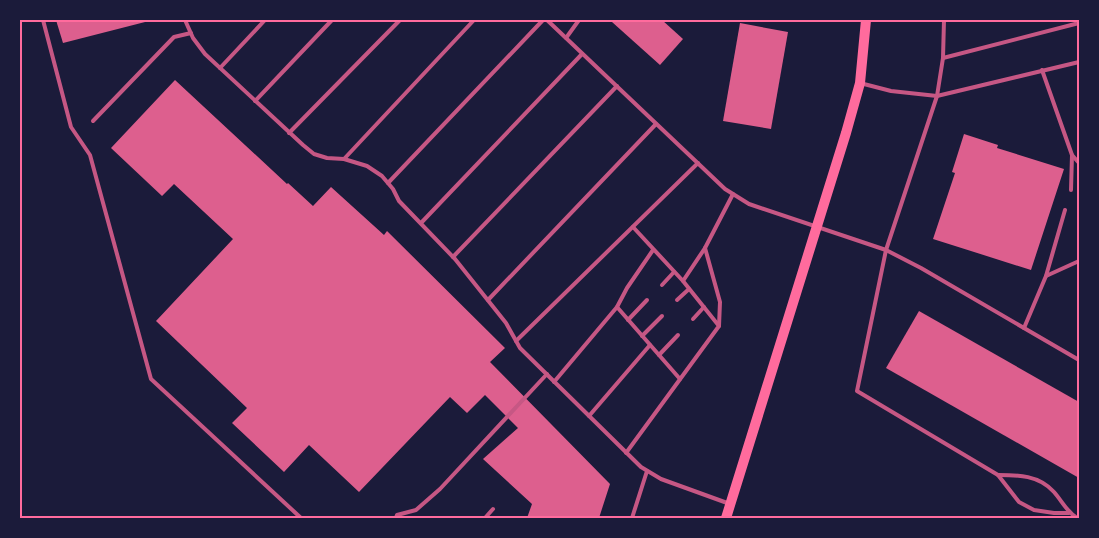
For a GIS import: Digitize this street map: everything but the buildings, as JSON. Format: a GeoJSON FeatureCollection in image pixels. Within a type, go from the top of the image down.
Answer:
{"type":"FeatureCollection","features":[{"type":"Feature","properties":{"kind":"main road"},"geometry":{"type":"LineString","coordinates":[[726,518],[818,226],[860,83],[866,20]]}},
{"type":"Feature","properties":{"kind":"lane"},"geometry":{"type":"LineString","coordinates":[[43,20],[71,128],[90,155],[151,379],[301,518]]}},
{"type":"Feature","properties":{"kind":"lane"},"geometry":{"type":"LineString","coordinates":[[185,20],[205,54],[314,154],[328,158],[344,159],[367,166],[382,176],[393,189],[399,201],[453,257],[488,300],[506,323],[520,348],[640,467],[661,479],[730,504]]}},
{"type":"Feature","properties":{"kind":"lane"},"geometry":{"type":"LineString","coordinates":[[220,68],[265,20]]}},
{"type":"Feature","properties":{"kind":"lane"},"geometry":{"type":"LineString","coordinates":[[255,101],[332,20]]}},
{"type":"Feature","properties":{"kind":"lane"},"geometry":{"type":"LineString","coordinates":[[289,133],[400,20]]}},
{"type":"Feature","properties":{"kind":"lane"},"geometry":{"type":"LineString","coordinates":[[344,159],[474,20]]}},
{"type":"Feature","properties":{"kind":"lane"},"geometry":{"type":"LineString","coordinates":[[388,183],[545,20],[725,189],[749,204],[886,250],[1079,360]]}},
{"type":"Feature","properties":{"kind":"lane"},"geometry":{"type":"LineString","coordinates":[[566,38],[579,20]]}},
{"type":"Feature","properties":{"kind":"lane"},"geometry":{"type":"LineString","coordinates":[[944,20],[937,96],[886,250],[857,391],[998,475],[1019,502],[1034,510],[1069,513]]}},
{"type":"Feature","properties":{"kind":"lane"},"geometry":{"type":"LineString","coordinates":[[942,58],[1079,23]]}},
{"type":"Feature","properties":{"kind":"lane"},"geometry":{"type":"LineString","coordinates":[[93,121],[174,37],[191,33]]}},
{"type":"Feature","properties":{"kind":"lane"},"geometry":{"type":"LineString","coordinates":[[421,223],[582,54]]}},
{"type":"Feature","properties":{"kind":"lane"},"geometry":{"type":"LineString","coordinates":[[860,83],[891,91],[937,96],[1079,62]]}},
{"type":"Feature","properties":{"kind":"lane"},"geometry":{"type":"LineString","coordinates":[[1042,70],[1072,155],[1072,190]]}},
{"type":"Feature","properties":{"kind":"lane"},"geometry":{"type":"LineString","coordinates":[[453,257],[617,86]]}},
{"type":"Feature","properties":{"kind":"lane"},"geometry":{"type":"LineString","coordinates":[[488,300],[656,124]]}},
{"type":"Feature","properties":{"kind":"lane"},"geometry":{"type":"LineString","coordinates":[[1072,155],[1079,163]]}},
{"type":"Feature","properties":{"kind":"lane"},"geometry":{"type":"LineString","coordinates":[[516,341],[698,163]]}},
{"type":"Feature","properties":{"kind":"lane"},"geometry":{"type":"LineString","coordinates":[[682,281],[705,248],[733,194]]}},
{"type":"Feature","properties":{"kind":"lane"},"geometry":{"type":"LineString","coordinates":[[1024,328],[1046,276],[1065,210]]}},
{"type":"Feature","properties":{"kind":"lane"},"geometry":{"type":"LineString","coordinates":[[633,227],[689,289],[719,326]]}},
{"type":"Feature","properties":{"kind":"lane"},"geometry":{"type":"LineString","coordinates":[[626,452],[719,326],[720,302],[705,248]]}},
{"type":"Feature","properties":{"kind":"lane"},"geometry":{"type":"LineString","coordinates":[[554,382],[617,307],[627,288],[653,250]]}},
{"type":"Feature","properties":{"kind":"lane"},"geometry":{"type":"LineString","coordinates":[[1046,276],[1079,261]]}},
{"type":"Feature","properties":{"kind":"lane"},"geometry":{"type":"LineString","coordinates":[[662,284],[674,272]]}},
{"type":"Feature","properties":{"kind":"lane"},"geometry":{"type":"LineString","coordinates":[[677,300],[689,289]]}},
{"type":"Feature","properties":{"kind":"lane"},"geometry":{"type":"LineString","coordinates":[[628,320],[648,300]]}},
{"type":"Feature","properties":{"kind":"lane"},"geometry":{"type":"LineString","coordinates":[[617,307],[680,379]]}},
{"type":"Feature","properties":{"kind":"lane"},"geometry":{"type":"LineString","coordinates":[[693,319],[704,307]]}},
{"type":"Feature","properties":{"kind":"lane"},"geometry":{"type":"LineString","coordinates":[[642,336],[662,316]]}},
{"type":"Feature","properties":{"kind":"lane"},"geometry":{"type":"LineString","coordinates":[[659,355],[678,335]]}},
{"type":"Feature","properties":{"kind":"lane"},"geometry":{"type":"LineString","coordinates":[[589,416],[650,345]]}},
{"type":"Feature","properties":{"kind":"lane"},"geometry":{"type":"LineString","coordinates":[[396,518],[397,515],[416,510],[440,489],[547,374]]}},
{"type":"Feature","properties":{"kind":"lane"},"geometry":{"type":"LineString","coordinates":[[632,518],[647,471]]}},
{"type":"Feature","properties":{"kind":"lane"},"geometry":{"type":"LineString","coordinates":[[998,475],[1029,476],[1042,482],[1053,491],[1069,513],[1078,518]]}},
{"type":"Feature","properties":{"kind":"lane"},"geometry":{"type":"LineString","coordinates":[[485,518],[493,509]]}}]}
